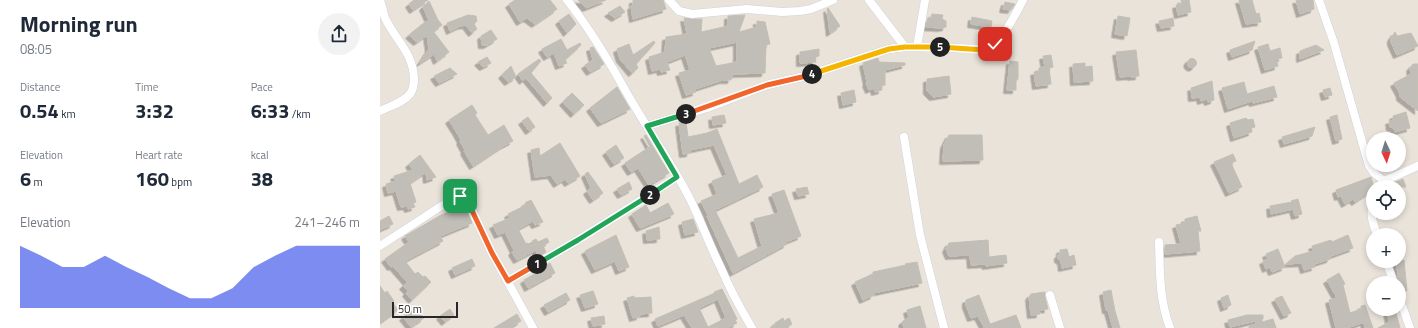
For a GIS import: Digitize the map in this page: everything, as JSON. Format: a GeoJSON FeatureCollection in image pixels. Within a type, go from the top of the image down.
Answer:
{"type":"FeatureCollection","features":[{"type":"Feature","properties":{"kind":"street"},"geometry":{"type":"LineString","coordinates":[[380,0],[385,17],[409,56],[412,64],[414,85],[408,96],[400,102],[380,111]]}},
{"type":"Feature","properties":{"kind":"street"},"geometry":{"type":"LineString","coordinates":[[567,0],[581,16],[606,55],[628,96],[690,199],[738,305],[752,328]]}},
{"type":"Feature","properties":{"kind":"street"},"geometry":{"type":"LineString","coordinates":[[668,0],[679,11],[697,14],[747,9],[782,12],[800,11],[811,9],[833,0]]}},
{"type":"Feature","properties":{"kind":"street"},"geometry":{"type":"LineString","coordinates":[[869,0],[905,47]]}},
{"type":"Feature","properties":{"kind":"street"},"geometry":{"type":"LineString","coordinates":[[917,47],[925,0]]}},
{"type":"Feature","properties":{"kind":"street"},"geometry":{"type":"LineString","coordinates":[[647,126],[707,108],[767,85],[802,77],[889,49],[905,47],[988,49],[995,44],[1002,35],[1023,0]]}},
{"type":"Feature","properties":{"kind":"street"},"geometry":{"type":"LineString","coordinates":[[1319,0],[1334,43],[1369,166],[1379,180]]}},
{"type":"Feature","properties":{"kind":"street"},"geometry":{"type":"LineString","coordinates":[[904,137],[920,235],[944,328]]}},
{"type":"Feature","properties":{"kind":"street"},"geometry":{"type":"LineString","coordinates":[[1390,180],[1418,166]]}},
{"type":"Feature","properties":{"kind":"street"},"geometry":{"type":"LineString","coordinates":[[508,281],[578,240],[677,177]]}},
{"type":"Feature","properties":{"kind":"street"},"geometry":{"type":"LineString","coordinates":[[380,246],[449,201],[457,197],[463,197],[468,202],[492,253],[533,328]]}},
{"type":"Feature","properties":{"kind":"street"},"geometry":{"type":"LineString","coordinates":[[1159,242],[1160,292],[1165,316],[1170,328]]}},
{"type":"Feature","properties":{"kind":"street"},"geometry":{"type":"LineString","coordinates":[[1050,294],[1060,328]]}},
{"type":"Feature","properties":{"kind":"street"},"geometry":{"type":"LineString","coordinates":[[1406,316],[1410,328]]}},
{"type":"Feature","properties":{"kind":"building"},"geometry":{"type":"Polygon","coordinates":[[[414,0],[428,0],[413,10],[409,4],[414,0]]]}},
{"type":"Feature","properties":{"kind":"building"},"geometry":{"type":"Polygon","coordinates":[[[515,0],[550,0],[557,9],[535,24],[527,18],[520,22],[509,4],[515,0]]]}},
{"type":"Feature","properties":{"kind":"building"},"geometry":{"type":"Polygon","coordinates":[[[578,0],[606,0],[586,8],[578,0]]]}},
{"type":"Feature","properties":{"kind":"building"},"geometry":{"type":"Polygon","coordinates":[[[633,0],[663,0],[666,9],[633,19],[631,6],[633,6],[633,0]]]}},
{"type":"Feature","properties":{"kind":"building"},"geometry":{"type":"Polygon","coordinates":[[[1181,0],[1189,0],[1191,12],[1178,15],[1176,5],[1182,4],[1181,0]]]}},
{"type":"Feature","properties":{"kind":"building"},"geometry":{"type":"Polygon","coordinates":[[[1239,0],[1252,0],[1256,14],[1259,13],[1261,22],[1246,24],[1239,0]]]}},
{"type":"Feature","properties":{"kind":"building"},"geometry":{"type":"Polygon","coordinates":[[[1296,0],[1313,0],[1314,9],[1300,14],[1296,0]]]}},
{"type":"Feature","properties":{"kind":"building"},"geometry":{"type":"Polygon","coordinates":[[[429,1],[442,25],[433,31],[449,52],[437,61],[434,54],[420,63],[429,49],[427,35],[417,42],[409,35],[425,21],[426,22],[429,20],[423,7],[429,1]]]}},
{"type":"Feature","properties":{"kind":"building"},"geometry":{"type":"Polygon","coordinates":[[[1005,2],[1015,4],[1011,10],[1003,9],[1005,2]]]}},
{"type":"Feature","properties":{"kind":"building"},"geometry":{"type":"Polygon","coordinates":[[[620,6],[625,12],[615,18],[608,13],[620,6]]]}},
{"type":"Feature","properties":{"kind":"building"},"geometry":{"type":"Polygon","coordinates":[[[828,8],[840,26],[830,33],[827,9],[828,8]]]}},
{"type":"Feature","properties":{"kind":"building"},"geometry":{"type":"Polygon","coordinates":[[[569,14],[576,24],[567,33],[559,21],[569,14]]]}},
{"type":"Feature","properties":{"kind":"building"},"geometry":{"type":"Polygon","coordinates":[[[932,14],[943,15],[942,19],[946,21],[946,27],[926,27],[928,18],[931,18],[932,14]]]}},
{"type":"Feature","properties":{"kind":"building"},"geometry":{"type":"Polygon","coordinates":[[[468,15],[476,16],[477,21],[474,24],[477,29],[472,33],[466,25],[450,31],[447,23],[468,15]]]}},
{"type":"Feature","properties":{"kind":"building"},"geometry":{"type":"Polygon","coordinates":[[[745,15],[739,32],[757,27],[757,21],[765,22],[770,44],[766,45],[765,73],[732,74],[731,80],[723,80],[695,89],[696,92],[686,95],[679,73],[690,70],[685,55],[667,62],[670,70],[661,72],[660,69],[652,71],[649,57],[665,52],[666,37],[687,34],[684,18],[702,19],[701,32],[728,26],[728,16],[745,15]],[[737,42],[709,48],[716,66],[737,62],[737,42]]]}},
{"type":"Feature","properties":{"kind":"building"},"geometry":{"type":"Polygon","coordinates":[[[1118,16],[1130,18],[1127,36],[1115,34],[1118,16]]]}},
{"type":"Feature","properties":{"kind":"building"},"geometry":{"type":"Polygon","coordinates":[[[972,17],[992,21],[991,27],[971,24],[972,17]]]}},
{"type":"Feature","properties":{"kind":"building"},"geometry":{"type":"Polygon","coordinates":[[[1173,18],[1174,26],[1161,28],[1159,21],[1173,18]]]}},
{"type":"Feature","properties":{"kind":"building"},"geometry":{"type":"Polygon","coordinates":[[[491,30],[497,39],[487,45],[482,45],[481,36],[491,30]]]}},
{"type":"Feature","properties":{"kind":"building"},"geometry":{"type":"Polygon","coordinates":[[[1395,32],[1397,36],[1411,33],[1418,46],[1397,55],[1391,42],[1391,38],[1395,32]]]}},
{"type":"Feature","properties":{"kind":"building"},"geometry":{"type":"Polygon","coordinates":[[[561,39],[567,50],[580,43],[581,45],[565,60],[567,63],[559,66],[554,53],[547,57],[542,49],[561,39]]]}},
{"type":"Feature","properties":{"kind":"building"},"geometry":{"type":"Polygon","coordinates":[[[654,41],[655,43],[636,64],[638,68],[632,73],[620,59],[617,49],[629,44],[633,55],[654,41]]]}},
{"type":"Feature","properties":{"kind":"building"},"geometry":{"type":"Polygon","coordinates":[[[1255,41],[1252,50],[1232,57],[1230,50],[1255,41]]]}},
{"type":"Feature","properties":{"kind":"building"},"geometry":{"type":"Polygon","coordinates":[[[1268,44],[1270,51],[1280,48],[1282,58],[1276,59],[1278,66],[1265,70],[1258,47],[1268,44]]]}},
{"type":"Feature","properties":{"kind":"building"},"geometry":{"type":"Polygon","coordinates":[[[1316,45],[1324,50],[1300,59],[1300,51],[1316,45]]]}},
{"type":"Feature","properties":{"kind":"building"},"geometry":{"type":"Polygon","coordinates":[[[593,47],[604,64],[590,72],[585,65],[593,60],[590,48],[593,47]]]}},
{"type":"Feature","properties":{"kind":"building"},"geometry":{"type":"Polygon","coordinates":[[[819,49],[819,56],[815,57],[816,62],[800,63],[800,52],[819,49]]]}},
{"type":"Feature","properties":{"kind":"building"},"geometry":{"type":"Polygon","coordinates":[[[1136,50],[1139,76],[1120,77],[1116,52],[1136,50]]]}},
{"type":"Feature","properties":{"kind":"building"},"geometry":{"type":"Polygon","coordinates":[[[1051,55],[1053,67],[1049,68],[1051,84],[1036,86],[1034,72],[1039,71],[1039,68],[1045,67],[1043,56],[1051,55]]]}},
{"type":"Feature","properties":{"kind":"building"},"geometry":{"type":"Polygon","coordinates":[[[487,57],[491,63],[483,67],[478,62],[487,57]]]}},
{"type":"Feature","properties":{"kind":"building"},"geometry":{"type":"Polygon","coordinates":[[[878,58],[879,62],[905,63],[905,65],[885,70],[885,85],[881,86],[882,90],[875,92],[874,88],[869,90],[866,83],[863,63],[878,58]]]}},
{"type":"Feature","properties":{"kind":"building"},"geometry":{"type":"Polygon","coordinates":[[[539,59],[541,61],[531,73],[552,98],[547,103],[526,78],[523,81],[518,74],[539,59]]]}},
{"type":"Feature","properties":{"kind":"building"},"geometry":{"type":"Polygon","coordinates":[[[1190,59],[1194,59],[1196,63],[1194,67],[1190,67],[1188,65],[1188,61],[1190,59]]]}},
{"type":"Feature","properties":{"kind":"building"},"geometry":{"type":"Polygon","coordinates":[[[1010,61],[1018,62],[1018,79],[1016,81],[1016,90],[1007,90],[1010,61]]]}},
{"type":"Feature","properties":{"kind":"building"},"geometry":{"type":"Polygon","coordinates":[[[1085,63],[1085,67],[1092,66],[1093,81],[1074,82],[1073,64],[1085,63]]]}},
{"type":"Feature","properties":{"kind":"building"},"geometry":{"type":"Polygon","coordinates":[[[1413,64],[1418,64],[1418,111],[1400,97],[1394,83],[1411,74],[1410,68],[1413,64]]]}},
{"type":"Feature","properties":{"kind":"building"},"geometry":{"type":"Polygon","coordinates":[[[511,66],[516,77],[508,82],[502,75],[511,66]]]}},
{"type":"Feature","properties":{"kind":"building"},"geometry":{"type":"Polygon","coordinates":[[[450,68],[457,74],[439,83],[434,76],[450,68]]]}},
{"type":"Feature","properties":{"kind":"building"},"geometry":{"type":"Polygon","coordinates":[[[949,76],[951,94],[933,97],[927,91],[927,79],[949,76]]]}},
{"type":"Feature","properties":{"kind":"building"},"geometry":{"type":"Polygon","coordinates":[[[1212,81],[1214,100],[1208,102],[1207,99],[1201,101],[1200,97],[1192,98],[1191,88],[1212,81]]]}},
{"type":"Feature","properties":{"kind":"building"},"geometry":{"type":"Polygon","coordinates":[[[1244,82],[1247,94],[1274,86],[1277,97],[1253,103],[1252,101],[1228,109],[1222,88],[1244,82]]]}},
{"type":"Feature","properties":{"kind":"building"},"geometry":{"type":"Polygon","coordinates":[[[617,87],[630,109],[601,123],[590,108],[617,87]]]}},
{"type":"Feature","properties":{"kind":"building"},"geometry":{"type":"Polygon","coordinates":[[[1330,88],[1332,95],[1325,97],[1323,90],[1330,88]]]}},
{"type":"Feature","properties":{"kind":"building"},"geometry":{"type":"Polygon","coordinates":[[[854,90],[856,102],[843,105],[841,93],[854,90]]]}},
{"type":"Feature","properties":{"kind":"building"},"geometry":{"type":"Polygon","coordinates":[[[572,93],[584,105],[574,114],[563,102],[572,93]]]}},
{"type":"Feature","properties":{"kind":"building"},"geometry":{"type":"Polygon","coordinates":[[[472,105],[477,113],[475,115],[488,135],[504,125],[513,141],[473,166],[464,151],[465,150],[460,141],[461,140],[449,120],[472,105]]]}},
{"type":"Feature","properties":{"kind":"building"},"geometry":{"type":"Polygon","coordinates":[[[1406,112],[1410,128],[1395,132],[1394,128],[1390,127],[1389,121],[1394,120],[1393,116],[1406,112]]]}},
{"type":"Feature","properties":{"kind":"building"},"geometry":{"type":"Polygon","coordinates":[[[724,115],[726,123],[713,125],[712,117],[724,115]]]}},
{"type":"Feature","properties":{"kind":"building"},"geometry":{"type":"Polygon","coordinates":[[[1337,115],[1342,139],[1336,141],[1330,117],[1337,115]]]}},
{"type":"Feature","properties":{"kind":"building"},"geometry":{"type":"Polygon","coordinates":[[[528,117],[535,127],[529,131],[522,121],[528,117]]]}},
{"type":"Feature","properties":{"kind":"building"},"geometry":{"type":"Polygon","coordinates":[[[1246,118],[1248,120],[1253,119],[1255,127],[1251,128],[1252,132],[1234,138],[1230,123],[1246,118]]]}},
{"type":"Feature","properties":{"kind":"building"},"geometry":{"type":"Polygon","coordinates":[[[686,122],[688,137],[717,129],[739,184],[757,175],[763,187],[715,210],[738,258],[762,246],[754,219],[779,213],[772,194],[784,190],[801,236],[786,242],[787,244],[733,273],[701,201],[717,194],[712,181],[727,175],[714,145],[690,150],[690,153],[683,154],[679,123],[686,122]]]}},
{"type":"Feature","properties":{"kind":"building"},"geometry":{"type":"Polygon","coordinates":[[[1315,127],[1312,136],[1284,144],[1282,137],[1315,127]]]}},
{"type":"Feature","properties":{"kind":"building"},"geometry":{"type":"Polygon","coordinates":[[[646,135],[669,173],[649,185],[638,168],[631,172],[625,163],[650,147],[644,136],[646,135]]]}},
{"type":"Feature","properties":{"kind":"building"},"geometry":{"type":"Polygon","coordinates":[[[949,135],[982,135],[983,160],[943,161],[944,145],[949,135]]]}},
{"type":"Feature","properties":{"kind":"building"},"geometry":{"type":"Polygon","coordinates":[[[560,143],[580,176],[568,183],[565,179],[557,184],[551,175],[535,177],[531,150],[539,148],[540,156],[560,143]]]}},
{"type":"Feature","properties":{"kind":"building"},"geometry":{"type":"Polygon","coordinates":[[[616,145],[624,158],[614,164],[606,152],[616,145]]]}},
{"type":"Feature","properties":{"kind":"building"},"geometry":{"type":"Polygon","coordinates":[[[1233,154],[1236,161],[1231,163],[1242,187],[1229,193],[1214,162],[1233,154]]]}},
{"type":"Feature","properties":{"kind":"building"},"geometry":{"type":"Polygon","coordinates":[[[420,155],[436,177],[427,180],[426,172],[410,183],[416,202],[413,203],[415,207],[408,209],[407,206],[401,207],[396,191],[388,193],[386,184],[396,181],[394,176],[413,170],[409,164],[420,155]]]}},
{"type":"Feature","properties":{"kind":"building"},"geometry":{"type":"Polygon","coordinates":[[[588,172],[603,193],[593,200],[587,191],[591,188],[585,174],[588,172]]]}},
{"type":"Feature","properties":{"kind":"building"},"geometry":{"type":"Polygon","coordinates":[[[1371,177],[1372,180],[1366,180],[1366,195],[1355,202],[1353,199],[1345,204],[1341,196],[1338,197],[1336,190],[1371,177]]]}},
{"type":"Feature","properties":{"kind":"building"},"geometry":{"type":"Polygon","coordinates":[[[629,182],[632,189],[621,195],[617,189],[629,182]]]}},
{"type":"Feature","properties":{"kind":"building"},"geometry":{"type":"Polygon","coordinates":[[[807,187],[809,194],[798,196],[796,189],[807,187]]]}},
{"type":"Feature","properties":{"kind":"building"},"geometry":{"type":"Polygon","coordinates":[[[1298,199],[1302,214],[1295,216],[1293,209],[1271,214],[1270,206],[1292,202],[1291,201],[1298,199]]]}},
{"type":"Feature","properties":{"kind":"building"},"geometry":{"type":"Polygon","coordinates":[[[531,200],[543,222],[535,225],[533,221],[518,229],[526,244],[533,244],[532,241],[536,239],[538,242],[547,238],[549,242],[543,246],[546,252],[538,257],[536,250],[517,260],[512,252],[514,250],[505,232],[498,235],[493,225],[510,218],[508,214],[526,205],[525,203],[531,200]]]}},
{"type":"Feature","properties":{"kind":"building"},"geometry":{"type":"Polygon","coordinates":[[[668,203],[674,214],[640,228],[632,214],[646,205],[650,213],[668,203]]]}},
{"type":"Feature","properties":{"kind":"building"},"geometry":{"type":"Polygon","coordinates":[[[464,205],[472,223],[440,236],[443,241],[405,261],[415,274],[418,272],[431,282],[412,300],[406,293],[408,291],[403,286],[407,282],[385,259],[409,242],[405,236],[441,215],[464,205]]]}},
{"type":"Feature","properties":{"kind":"building"},"geometry":{"type":"Polygon","coordinates":[[[389,216],[393,224],[380,230],[380,221],[389,216]]]}},
{"type":"Feature","properties":{"kind":"building"},"geometry":{"type":"Polygon","coordinates":[[[1197,216],[1201,231],[1198,231],[1200,251],[1165,254],[1165,245],[1181,244],[1176,225],[1185,223],[1185,219],[1197,216]]]}},
{"type":"Feature","properties":{"kind":"building"},"geometry":{"type":"Polygon","coordinates":[[[693,219],[698,232],[685,235],[682,222],[693,219]]]}},
{"type":"Feature","properties":{"kind":"building"},"geometry":{"type":"Polygon","coordinates":[[[659,227],[660,239],[647,240],[646,231],[659,227]]]}},
{"type":"Feature","properties":{"kind":"building"},"geometry":{"type":"Polygon","coordinates":[[[616,235],[629,267],[619,271],[615,261],[595,270],[585,251],[616,235]]]}},
{"type":"Feature","properties":{"kind":"building"},"geometry":{"type":"Polygon","coordinates":[[[1348,235],[1353,248],[1331,256],[1330,259],[1314,264],[1315,267],[1304,270],[1302,263],[1286,264],[1295,256],[1314,251],[1312,246],[1331,240],[1332,242],[1348,235]]]}},
{"type":"Feature","properties":{"kind":"building"},"geometry":{"type":"Polygon","coordinates":[[[988,240],[989,257],[1006,255],[1007,263],[986,266],[985,264],[971,265],[970,255],[949,256],[946,249],[949,243],[988,240]]]}},
{"type":"Feature","properties":{"kind":"building"},"geometry":{"type":"Polygon","coordinates":[[[1067,249],[1069,257],[1074,255],[1076,265],[1062,268],[1058,255],[1060,254],[1060,250],[1067,249]]]}},
{"type":"Feature","properties":{"kind":"building"},"geometry":{"type":"Polygon","coordinates":[[[1278,249],[1285,267],[1272,272],[1270,267],[1266,269],[1263,261],[1268,259],[1266,254],[1278,249]]]}},
{"type":"Feature","properties":{"kind":"building"},"geometry":{"type":"Polygon","coordinates":[[[472,259],[475,266],[455,275],[452,268],[472,259]]]}},
{"type":"Feature","properties":{"kind":"building"},"geometry":{"type":"Polygon","coordinates":[[[917,262],[922,283],[873,293],[874,295],[863,300],[855,282],[873,274],[873,272],[917,262]]]}},
{"type":"Feature","properties":{"kind":"building"},"geometry":{"type":"Polygon","coordinates":[[[550,263],[555,273],[528,288],[524,280],[550,263]]]}},
{"type":"Feature","properties":{"kind":"building"},"geometry":{"type":"Polygon","coordinates":[[[1397,268],[1405,268],[1406,276],[1398,276],[1397,268]]]}},
{"type":"Feature","properties":{"kind":"building"},"geometry":{"type":"Polygon","coordinates":[[[1339,273],[1345,284],[1343,285],[1350,313],[1361,309],[1361,306],[1365,305],[1366,316],[1369,316],[1373,328],[1365,328],[1364,322],[1347,328],[1336,328],[1329,300],[1337,298],[1327,280],[1339,273]]]}},
{"type":"Feature","properties":{"kind":"building"},"geometry":{"type":"Polygon","coordinates":[[[380,286],[385,293],[387,291],[398,310],[380,323],[380,286]]]}},
{"type":"Feature","properties":{"kind":"building"},"geometry":{"type":"Polygon","coordinates":[[[722,289],[737,319],[735,320],[737,323],[727,328],[692,328],[684,315],[658,326],[655,319],[715,293],[714,292],[722,289]],[[718,299],[699,308],[708,327],[726,318],[718,299]]]}},
{"type":"Feature","properties":{"kind":"building"},"geometry":{"type":"Polygon","coordinates":[[[1111,290],[1120,328],[1113,328],[1108,310],[1106,310],[1103,292],[1111,290]]]}},
{"type":"Feature","properties":{"kind":"building"},"geometry":{"type":"Polygon","coordinates":[[[593,291],[598,304],[585,308],[580,295],[593,291]]]}},
{"type":"Feature","properties":{"kind":"building"},"geometry":{"type":"Polygon","coordinates":[[[1045,292],[1048,309],[1039,310],[1040,314],[1031,315],[1029,297],[1031,294],[1045,292]]]}},
{"type":"Feature","properties":{"kind":"building"},"geometry":{"type":"Polygon","coordinates":[[[566,293],[570,300],[548,312],[544,305],[566,293]]]}},
{"type":"Feature","properties":{"kind":"building"},"geometry":{"type":"Polygon","coordinates":[[[979,295],[990,324],[1016,315],[1021,328],[983,328],[984,327],[978,316],[971,318],[966,305],[966,300],[979,295]]]}},
{"type":"Feature","properties":{"kind":"building"},"geometry":{"type":"Polygon","coordinates":[[[1228,295],[1231,305],[1224,308],[1221,298],[1228,295]]]}},
{"type":"Feature","properties":{"kind":"building"},"geometry":{"type":"Polygon","coordinates":[[[634,296],[634,298],[651,297],[652,313],[639,314],[640,316],[633,318],[627,298],[634,296]]]}},
{"type":"Feature","properties":{"kind":"building"},"geometry":{"type":"Polygon","coordinates":[[[1282,296],[1291,313],[1284,316],[1275,299],[1282,296]]]}},
{"type":"Feature","properties":{"kind":"building"},"geometry":{"type":"Polygon","coordinates":[[[920,306],[926,328],[904,328],[902,322],[909,317],[907,310],[920,306]]]}},
{"type":"Feature","properties":{"kind":"building"},"geometry":{"type":"Polygon","coordinates":[[[416,308],[424,318],[411,327],[403,317],[416,308]]]}},
{"type":"Feature","properties":{"kind":"building"},"geometry":{"type":"Polygon","coordinates":[[[450,309],[454,315],[445,322],[440,316],[450,309]]]}},
{"type":"Feature","properties":{"kind":"building"},"geometry":{"type":"Polygon","coordinates":[[[517,314],[521,321],[509,328],[494,328],[517,314]]]}},
{"type":"Feature","properties":{"kind":"building"},"geometry":{"type":"Polygon","coordinates":[[[1247,315],[1263,315],[1262,322],[1273,319],[1276,328],[1249,328],[1249,326],[1256,324],[1255,321],[1230,327],[1228,320],[1247,315]]]}},
{"type":"Feature","properties":{"kind":"building"},"geometry":{"type":"Polygon","coordinates":[[[604,316],[605,324],[593,326],[591,318],[604,316]]]}},
{"type":"Feature","properties":{"kind":"building"},"geometry":{"type":"Polygon","coordinates":[[[1388,316],[1397,316],[1400,328],[1378,328],[1389,322],[1388,316]]]}},
{"type":"Feature","properties":{"kind":"building"},"geometry":{"type":"Polygon","coordinates":[[[783,318],[784,321],[789,318],[792,324],[788,328],[770,328],[776,325],[775,323],[783,318]]]}},
{"type":"Feature","properties":{"kind":"route"},"geometry":{"type":"LineString","coordinates":[[460,196],[468,202],[492,253],[508,281],[578,240],[677,177],[647,126],[707,108],[767,85],[802,77],[889,49],[905,47],[944,47],[984,50],[995,44]]}}]}
